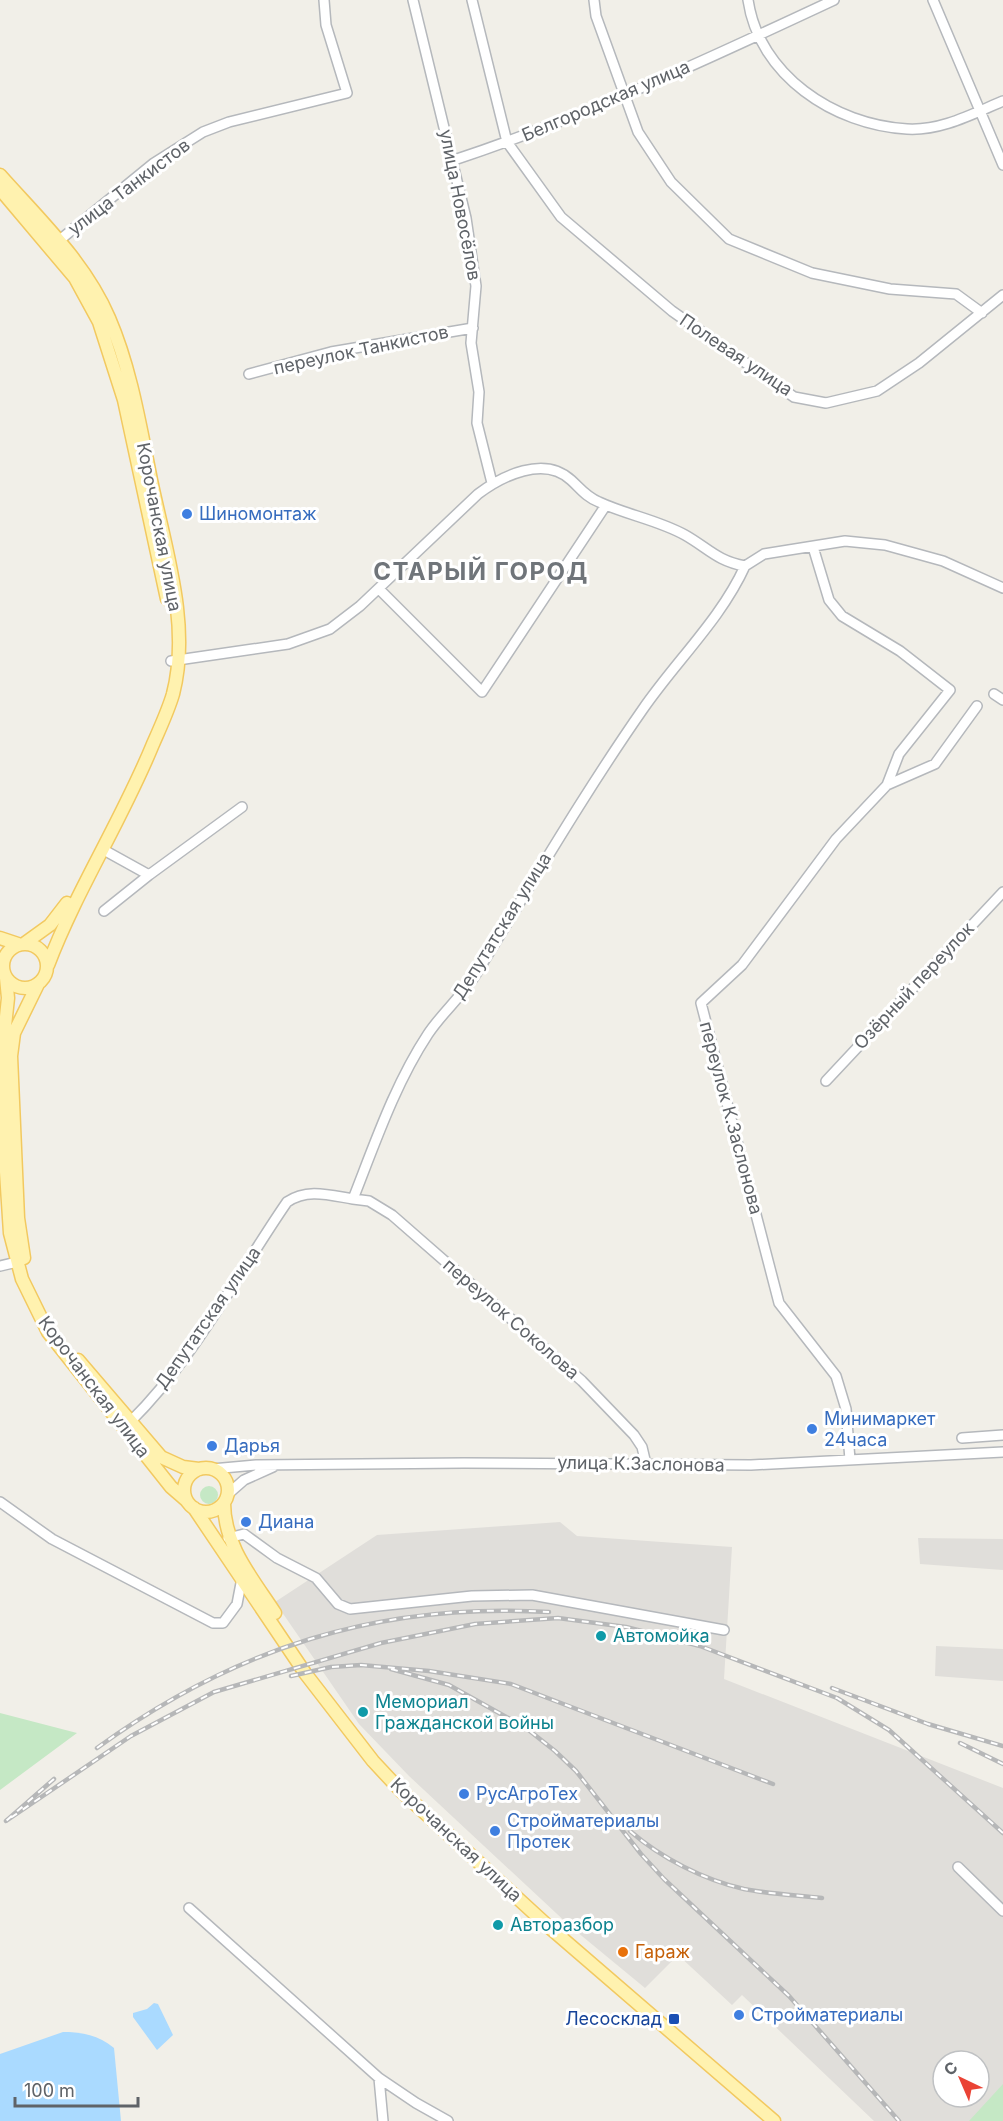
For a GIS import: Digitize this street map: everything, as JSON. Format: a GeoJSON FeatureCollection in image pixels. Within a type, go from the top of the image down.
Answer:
{"type":"FeatureCollection","features":[{"type":"Feature","properties":{"kind":"main road","name":"Корочанская улица"},"geometry":{"type":"LineString","coordinates":[[0,175],[55,243]]}},
{"type":"Feature","properties":{"kind":"main road","name":"Корочанская улица"},"geometry":{"type":"LineString","coordinates":[[0,189],[84,272],[109,318],[135,401],[175,595],[173,696],[135,787],[68,916],[48,965]]}},
{"type":"Feature","properties":{"kind":"main road","name":"Корочанская улица"},"geometry":{"type":"LineString","coordinates":[[22,943],[38,935],[61,913],[124,792],[165,695],[175,661]]}},
{"type":"Feature","properties":{"kind":"main road"},"geometry":{"type":"LineString","coordinates":[[0,938],[22,943],[38,947],[48,965],[43,979],[38,984],[24,988],[11,983],[3,972],[7,952],[22,943]]}},
{"type":"Feature","properties":{"kind":"main road","name":"Корочанская улица"},"geometry":{"type":"LineString","coordinates":[[3,972],[3,1126],[9,1225],[17,1262],[34,1308],[48,1332],[171,1487],[190,1504],[305,1673],[374,1761],[401,1791],[549,1927],[774,2121]]}},
{"type":"Feature","properties":{"kind":"main road","name":"Корочанская улица"},"geometry":{"type":"LineString","coordinates":[[38,984],[14,1033],[11,1056],[20,1244],[29,1277],[53,1326],[161,1457],[183,1467],[205,1469]]}},
{"type":"Feature","properties":{"kind":"main road"},"geometry":{"type":"LineString","coordinates":[[205,1469],[224,1478],[226,1498],[210,1512],[190,1504],[186,1481],[205,1469]]}},
{"type":"Feature","properties":{"kind":"main road","name":"Корочанская улица"},"geometry":{"type":"LineString","coordinates":[[226,1498],[228,1538],[313,1671],[379,1756],[405,1785],[553,1921],[783,2121]]}},
{"type":"Feature","properties":{"kind":"street","name":"улица Танкистов"},"geometry":{"type":"LineString","coordinates":[[55,243],[137,176],[203,132],[229,122],[347,93],[326,25],[324,0]]}},
{"type":"Feature","properties":{"kind":"street","name":"улица Новосёлов"},"geometry":{"type":"LineString","coordinates":[[413,0],[454,160],[466,218],[476,286],[471,344],[479,392],[477,423],[492,483]]}},
{"type":"Feature","properties":{"kind":"street"},"geometry":{"type":"LineString","coordinates":[[472,0],[507,142]]}},
{"type":"Feature","properties":{"kind":"street"},"geometry":{"type":"LineString","coordinates":[[594,0],[596,16],[638,132],[671,182],[729,239],[812,273],[890,289],[956,294],[982,313]]}},
{"type":"Feature","properties":{"kind":"street"},"geometry":{"type":"LineString","coordinates":[[748,0],[757,36],[779,70],[818,102],[858,119],[907,129],[947,125],[1003,101]]}},
{"type":"Feature","properties":{"kind":"street","name":"Белгородская улица"},"geometry":{"type":"LineString","coordinates":[[454,160],[507,142],[623,94],[834,0]]}},
{"type":"Feature","properties":{"kind":"street"},"geometry":{"type":"LineString","coordinates":[[933,0],[1003,165]]}},
{"type":"Feature","properties":{"kind":"street","name":"Полевая улица"},"geometry":{"type":"LineString","coordinates":[[507,142],[561,217],[672,312],[794,397],[826,403],[877,391],[1003,295]]}},
{"type":"Feature","properties":{"kind":"street","name":"переулок Танкистов"},"geometry":{"type":"LineString","coordinates":[[249,374],[331,352],[473,328]]}},
{"type":"Feature","properties":{"kind":"street"},"geometry":{"type":"LineString","coordinates":[[175,661],[288,644],[330,629],[379,589],[492,483],[525,470],[552,471],[571,479],[576,487],[606,505],[686,535],[727,563],[745,566],[764,554],[845,541],[885,545],[943,561],[1003,588]]}},
{"type":"Feature","properties":{"kind":"street"},"geometry":{"type":"LineString","coordinates":[[379,589],[482,692],[606,505]]}},
{"type":"Feature","properties":{"kind":"street","name":"переулок К.Заслонова"},"geometry":{"type":"LineString","coordinates":[[813,547],[829,600],[842,616],[900,651],[950,690],[899,754],[886,785],[836,839],[742,965],[701,1003],[779,1303],[836,1376],[846,1409],[850,1460]]}},
{"type":"Feature","properties":{"kind":"street","name":"Депутатская улица"},"geometry":{"type":"LineString","coordinates":[[130,1422],[170,1375],[230,1293],[286,1202],[298,1194],[312,1192],[352,1199],[387,1116],[428,1034],[475,975],[551,849],[601,773],[670,673],[731,595],[745,566]]}},
{"type":"Feature","properties":{"kind":"street"},"geometry":{"type":"LineString","coordinates":[[994,694],[1003,700]]}},
{"type":"Feature","properties":{"kind":"street","name":"переулок К.Заслонова"},"geometry":{"type":"LineString","coordinates":[[886,785],[935,764],[977,706]]}},
{"type":"Feature","properties":{"kind":"street"},"geometry":{"type":"LineString","coordinates":[[105,911],[149,875],[242,807]]}},
{"type":"Feature","properties":{"kind":"street"},"geometry":{"type":"LineString","coordinates":[[102,849],[149,875]]}},
{"type":"Feature","properties":{"kind":"street","name":"Озёрный переулок"},"geometry":{"type":"LineString","coordinates":[[826,1081],[1003,892]]}},
{"type":"Feature","properties":{"kind":"street","name":"переулок Соколова"},"geometry":{"type":"LineString","coordinates":[[352,1199],[369,1201],[392,1215],[582,1381],[634,1435],[642,1447],[646,1464]]}},
{"type":"Feature","properties":{"kind":"street"},"geometry":{"type":"LineString","coordinates":[[0,1266],[17,1262]]}},
{"type":"Feature","properties":{"kind":"street"},"geometry":{"type":"LineString","coordinates":[[962,1438],[1003,1435]]}},
{"type":"Feature","properties":{"kind":"street"},"geometry":{"type":"LineString","coordinates":[[985,1438],[986,1452]]}},
{"type":"Feature","properties":{"kind":"street","name":"улица К.Заслонова"},"geometry":{"type":"LineString","coordinates":[[205,1469],[464,1463],[751,1465],[1003,1452]]}},
{"type":"Feature","properties":{"kind":"street","name":"улица К.Заслонова"},"geometry":{"type":"LineString","coordinates":[[226,1498],[244,1480],[278,1466]]}},
{"type":"Feature","properties":{"kind":"street"},"geometry":{"type":"LineString","coordinates":[[0,1502],[52,1539],[213,1623],[223,1623],[237,1604],[242,1578]]}},
{"type":"Feature","properties":{"kind":"street"},"geometry":{"type":"LineString","coordinates":[[228,1538],[244,1534],[277,1558],[316,1578],[338,1604],[350,1609],[472,1596],[532,1596],[723,1630]]}},
{"type":"Feature","properties":{"kind":"street"},"geometry":{"type":"LineString","coordinates":[[958,1867],[1003,1911]]}},
{"type":"Feature","properties":{"kind":"street"},"geometry":{"type":"LineString","coordinates":[[189,1908],[379,2078],[448,2121]]}},
{"type":"Feature","properties":{"kind":"street"},"geometry":{"type":"LineString","coordinates":[[379,2078],[383,2121]]}},
{"type":"Feature","properties":{"kind":"shaded area"},"geometry":{"type":"Polygon","coordinates":[[[560,1522],[577,1536],[732,1547],[724,1679],[1003,1788],[1003,2121],[874,2121],[742,1995],[732,2005],[678,1955],[645,1988],[571,1927],[409,1776],[359,1724],[275,1602],[377,1535],[560,1522]]]}},
{"type":"Feature","properties":{"kind":"shaded area"},"geometry":{"type":"Polygon","coordinates":[[[918,1538],[1003,1539],[1003,1570],[920,1564],[918,1538]]]}},
{"type":"Feature","properties":{"kind":"shaded area"},"geometry":{"type":"Polygon","coordinates":[[[936,1646],[1003,1649],[1003,1681],[935,1676],[936,1646]]]}},
{"type":"Feature","properties":{"kind":"green space"},"geometry":{"type":"Polygon","coordinates":[[[209,1486],[215,1489],[218,1495],[215,1501],[209,1504],[203,1501],[200,1495],[203,1489],[209,1486]]]}},
{"type":"Feature","properties":{"kind":"green space"},"geometry":{"type":"Polygon","coordinates":[[[0,1713],[77,1733],[0,1790],[0,1713]]]}},
{"type":"Feature","properties":{"kind":"green space"},"geometry":{"type":"Polygon","coordinates":[[[1003,2084],[1003,2121],[969,2121],[980,2109],[991,2109],[991,2097],[1003,2084]]]}},
{"type":"Feature","properties":{"kind":"water"},"geometry":{"type":"Polygon","coordinates":[[[154,2003],[158,2004],[173,2035],[157,2050],[133,2017],[133,2013],[147,2009],[154,2003]]]}},
{"type":"Feature","properties":{"kind":"water"},"geometry":{"type":"Polygon","coordinates":[[[63,2032],[90,2035],[114,2048],[121,2121],[0,2121],[0,2054],[63,2032]]]}},
{"type":"Feature","properties":{"kind":"railway"},"geometry":{"type":"LineString","coordinates":[[97,1748],[149,1713],[202,1683],[256,1658],[311,1639],[368,1624],[426,1615],[486,1611],[549,1612]]}},
{"type":"Feature","properties":{"kind":"railway"},"geometry":{"type":"LineString","coordinates":[[54,1779],[6,1821],[131,1736],[214,1692],[381,1643],[475,1624],[558,1618],[626,1627],[700,1646],[837,1698],[889,1730],[1003,1833]]}},
{"type":"Feature","properties":{"kind":"railway"},"geometry":{"type":"LineString","coordinates":[[291,1676],[331,1667],[361,1665],[429,1671],[511,1684],[773,1784]]}},
{"type":"Feature","properties":{"kind":"railway"},"geometry":{"type":"LineString","coordinates":[[391,1669],[449,1685],[526,1728],[555,1751],[576,1771],[641,1854],[664,1879],[789,1996],[899,2121]]}},
{"type":"Feature","properties":{"kind":"railway"},"geometry":{"type":"LineString","coordinates":[[832,1688],[928,1724],[1003,1746]]}},
{"type":"Feature","properties":{"kind":"railway"},"geometry":{"type":"LineString","coordinates":[[960,1743],[1003,1764]]}},
{"type":"Feature","properties":{"kind":"railway"},"geometry":{"type":"LineString","coordinates":[[630,1831],[669,1859],[714,1880],[753,1891],[822,1898]]}},
{"type":"Feature","properties":{"kind":"place","name":"Шиномонтаж"},"geometry":{"type":"Point","coordinates":[187,514]}},
{"type":"Feature","properties":{"kind":"place","name":"Минимаркет 24часа"},"geometry":{"type":"Point","coordinates":[812,1429]}},
{"type":"Feature","properties":{"kind":"place","name":"Дарья"},"geometry":{"type":"Point","coordinates":[212,1446]}},
{"type":"Feature","properties":{"kind":"place","name":"Диана"},"geometry":{"type":"Point","coordinates":[246,1522]}},
{"type":"Feature","properties":{"kind":"place","name":"Автомойка"},"geometry":{"type":"Point","coordinates":[601,1636]}},
{"type":"Feature","properties":{"kind":"place","name":"Мемориал Гражданской войны"},"geometry":{"type":"Point","coordinates":[363,1712]}},
{"type":"Feature","properties":{"kind":"place","name":"РусАгроТех"},"geometry":{"type":"Point","coordinates":[464,1794]}},
{"type":"Feature","properties":{"kind":"place","name":"Стройматериалы Протек"},"geometry":{"type":"Point","coordinates":[495,1831]}},
{"type":"Feature","properties":{"kind":"place","name":"Авторазбор"},"geometry":{"type":"Point","coordinates":[498,1925]}},
{"type":"Feature","properties":{"kind":"place","name":"Гараж"},"geometry":{"type":"Point","coordinates":[623,1952]}},
{"type":"Feature","properties":{"kind":"place","name":"Стройматериалы"},"geometry":{"type":"Point","coordinates":[739,2015]}},
{"type":"Feature","properties":{"kind":"place","name":"Лесосклад"},"geometry":{"type":"Point","coordinates":[674,2019]}},
{"type":"Feature","properties":{"kind":"district","name":"СТАРЫЙ ГОРОД"},"geometry":{"type":"Point","coordinates":[481,572]}}]}
